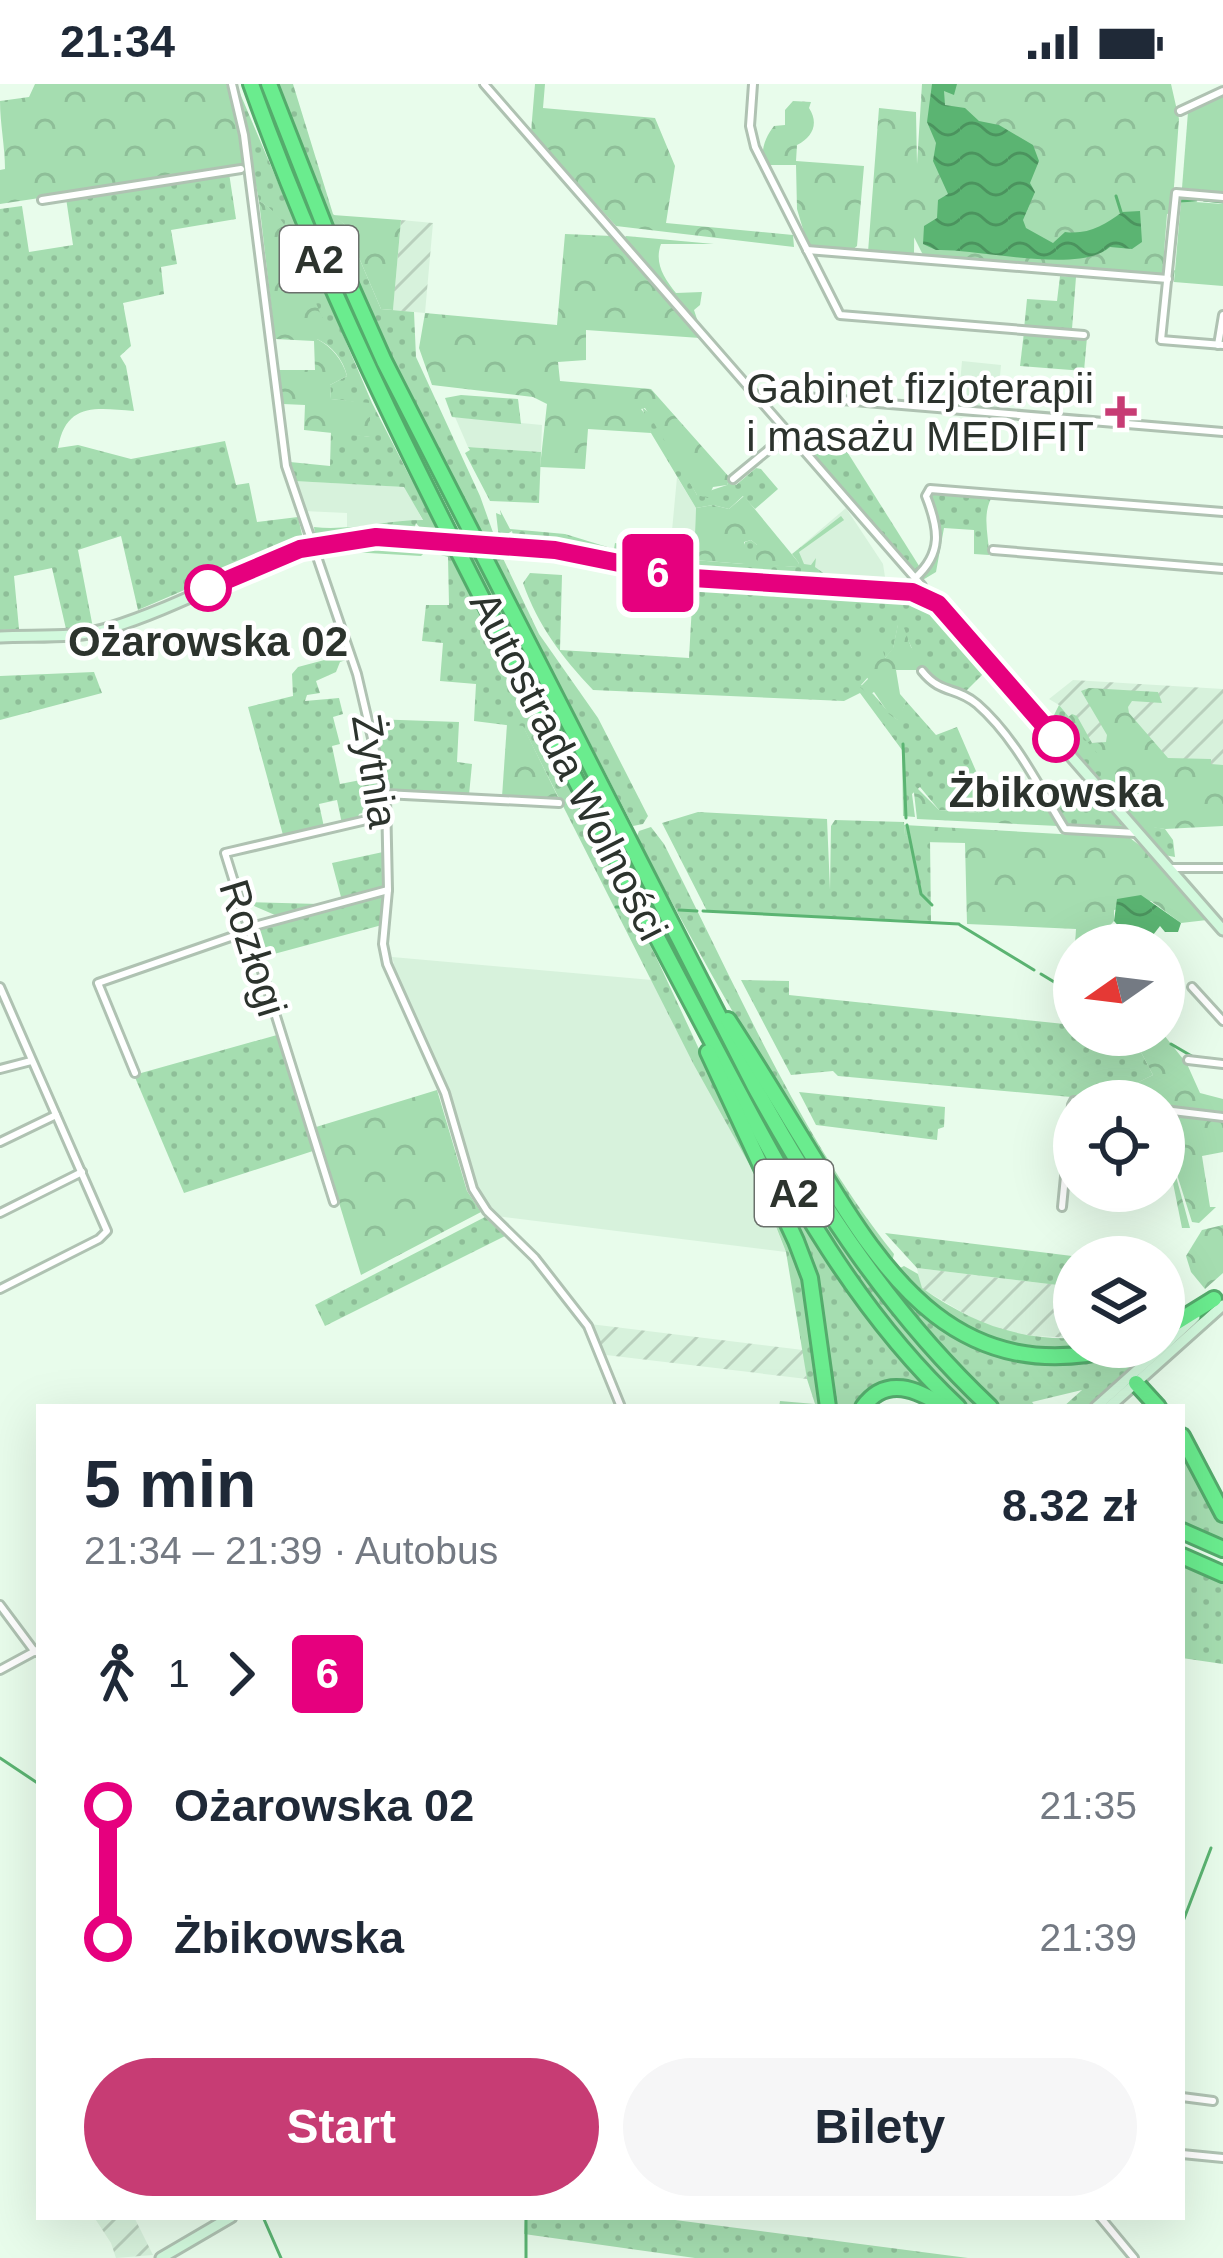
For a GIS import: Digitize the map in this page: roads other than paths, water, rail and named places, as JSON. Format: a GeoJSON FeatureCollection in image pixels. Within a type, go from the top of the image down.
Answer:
{"type":"FeatureCollection","features":[{"type":"Feature","properties":{"kind":"highway","name":"Autostrada Wolności"},"geometry":{"type":"LineString","coordinates":[[251,84],[330,286],[389,413],[665,954],[830,1253],[889,1334],[955,1404]]}},
{"type":"Feature","properties":{"kind":"highway","name":"Autostrada Wolności"},"geometry":{"type":"LineString","coordinates":[[269,84],[328,235],[414,422],[781,1135],[843,1236],[921,1337],[987,1404]]}},
{"type":"Feature","properties":{"kind":"highway"},"geometry":{"type":"LineString","coordinates":[[665,954],[804,1263],[814,1293],[828,1404]]}},
{"type":"Feature","properties":{"kind":"highway"},"geometry":{"type":"LineString","coordinates":[[701,979],[862,1238],[894,1280],[919,1304],[964,1334],[1023,1352],[1053,1354]]}},
{"type":"Feature","properties":{"kind":"highway"},"geometry":{"type":"LineString","coordinates":[[1185,1318],[1220,1298]]}},
{"type":"Feature","properties":{"kind":"highway"},"geometry":{"type":"LineString","coordinates":[[1129,1383],[1154,1404]]}},
{"type":"Feature","properties":{"kind":"highway"},"geometry":{"type":"LineString","coordinates":[[866,1404],[874,1394],[894,1387],[923,1393],[940,1404]]}},
{"type":"Feature","properties":{"kind":"highway"},"geometry":{"type":"LineString","coordinates":[[1185,1442],[1223,1514]]}},
{"type":"Feature","properties":{"kind":"highway"},"geometry":{"type":"LineString","coordinates":[[1185,1533],[1223,1549]]}},
{"type":"Feature","properties":{"kind":"highway"},"geometry":{"type":"LineString","coordinates":[[1185,1557],[1223,1574]]}},
{"type":"Feature","properties":{"kind":"main road"},"geometry":{"type":"LineString","coordinates":[[0,637],[106,629],[259,564],[313,545],[360,538],[516,546],[572,552],[670,575],[924,595],[938,604],[1223,930]]}},
{"type":"Feature","properties":{"kind":"main road"},"geometry":{"type":"LineString","coordinates":[[1185,1328],[1220,1298]]}},
{"type":"Feature","properties":{"kind":"main road"},"geometry":{"type":"LineString","coordinates":[[1100,1404],[1220,1298]]}},
{"type":"Feature","properties":{"kind":"main road"},"geometry":{"type":"LineString","coordinates":[[1112,1404],[1143,1368]]}},
{"type":"Feature","properties":{"kind":"main road"},"geometry":{"type":"LineString","coordinates":[[161,2258],[226,2220]]}},
{"type":"Feature","properties":{"kind":"street","name":"Żytnia"},"geometry":{"type":"LineString","coordinates":[[232,84],[244,136],[286,466],[358,674],[385,794],[388,890],[383,944],[387,964],[445,1093],[473,1190],[588,1326],[621,1404]]}},
{"type":"Feature","properties":{"kind":"street"},"geometry":{"type":"LineString","coordinates":[[484,84],[915,578],[924,595]]}},
{"type":"Feature","properties":{"kind":"street"},"geometry":{"type":"LineString","coordinates":[[753,84],[752,139],[805,250],[844,317],[1084,335]]}},
{"type":"Feature","properties":{"kind":"street"},"geometry":{"type":"LineString","coordinates":[[1180,111],[1223,91]]}},
{"type":"Feature","properties":{"kind":"street"},"geometry":{"type":"LineString","coordinates":[[42,200],[241,169]]}},
{"type":"Feature","properties":{"kind":"street"},"geometry":{"type":"LineString","coordinates":[[1223,197],[1176,193],[1161,340],[1221,345],[1223,315]]}},
{"type":"Feature","properties":{"kind":"street"},"geometry":{"type":"LineString","coordinates":[[805,250],[1168,279]]}},
{"type":"Feature","properties":{"kind":"street"},"geometry":{"type":"LineString","coordinates":[[758,399],[770,394],[1223,432]]}},
{"type":"Feature","properties":{"kind":"street"},"geometry":{"type":"LineString","coordinates":[[733,479],[788,432]]}},
{"type":"Feature","properties":{"kind":"street"},"geometry":{"type":"LineString","coordinates":[[779,444],[798,444]]}},
{"type":"Feature","properties":{"kind":"street"},"geometry":{"type":"LineString","coordinates":[[915,578],[935,553],[938,524],[928,491],[1223,512]]}},
{"type":"Feature","properties":{"kind":"street"},"geometry":{"type":"LineString","coordinates":[[993,550],[1223,569]]}},
{"type":"Feature","properties":{"kind":"street"},"geometry":{"type":"LineString","coordinates":[[922,671],[934,686],[979,706],[1025,761],[1065,829],[1138,833]]}},
{"type":"Feature","properties":{"kind":"street"},"geometry":{"type":"LineString","coordinates":[[385,794],[559,802]]}},
{"type":"Feature","properties":{"kind":"street","name":"Rozłogi"},"geometry":{"type":"LineString","coordinates":[[334,1202],[226,850],[388,815]]}},
{"type":"Feature","properties":{"kind":"street"},"geometry":{"type":"LineString","coordinates":[[1169,868],[1223,868]]}},
{"type":"Feature","properties":{"kind":"street"},"geometry":{"type":"LineString","coordinates":[[135,1072],[97,986],[102,978],[247,929],[388,890]]}},
{"type":"Feature","properties":{"kind":"street"},"geometry":{"type":"LineString","coordinates":[[0,986],[107,1232],[0,1289]]}},
{"type":"Feature","properties":{"kind":"street"},"geometry":{"type":"LineString","coordinates":[[1192,987],[1223,1021]]}},
{"type":"Feature","properties":{"kind":"street"},"geometry":{"type":"LineString","coordinates":[[0,1070],[33,1060]]}},
{"type":"Feature","properties":{"kind":"street"},"geometry":{"type":"LineString","coordinates":[[1187,1060],[1223,1064]]}},
{"type":"Feature","properties":{"kind":"street"},"geometry":{"type":"LineString","coordinates":[[1185,1112],[1223,1117]]}},
{"type":"Feature","properties":{"kind":"street"},"geometry":{"type":"LineString","coordinates":[[0,1142],[57,1115]]}},
{"type":"Feature","properties":{"kind":"street"},"geometry":{"type":"LineString","coordinates":[[0,1213],[82,1172]]}},
{"type":"Feature","properties":{"kind":"street"},"geometry":{"type":"LineString","coordinates":[[0,1605],[36,1649]]}},
{"type":"Feature","properties":{"kind":"street"},"geometry":{"type":"LineString","coordinates":[[0,1670],[36,1651]]}},
{"type":"Feature","properties":{"kind":"street"},"geometry":{"type":"LineString","coordinates":[[1185,2097],[1213,2101]]}},
{"type":"Feature","properties":{"kind":"street"},"geometry":{"type":"LineString","coordinates":[[1185,2154],[1223,2158]]}},
{"type":"Feature","properties":{"kind":"street"},"geometry":{"type":"LineString","coordinates":[[1102,2220],[1134,2258]]}},
{"type":"Feature","properties":{"kind":"water"},"geometry":{"type":"Polygon","coordinates":[[[932,84],[957,84],[954,95],[944,91],[945,105],[965,108],[979,121],[999,125],[1033,145],[1039,161],[1030,183],[1035,192],[1023,220],[1026,228],[1053,243],[1065,232],[1089,230],[1122,212],[1140,211],[1142,242],[1132,249],[1110,247],[1095,255],[1052,260],[936,250],[923,244],[924,226],[937,218],[938,200],[948,194],[933,161],[936,143],[927,122],[932,84]]]}},
{"type":"Feature","properties":{"kind":"water"},"geometry":{"type":"Polygon","coordinates":[[[1141,895],[1181,924],[1117,924],[1117,899],[1141,895]]]}},
{"type":"Feature","properties":{"kind":"waterway"},"geometry":{"type":"LineString","coordinates":[[1116,196],[1121,212]]}},
{"type":"Feature","properties":{"kind":"waterway"},"geometry":{"type":"LineString","coordinates":[[1174,251],[1179,201],[1196,200]]}},
{"type":"Feature","properties":{"kind":"waterway"},"geometry":{"type":"LineString","coordinates":[[1204,200],[1223,202]]}},
{"type":"Feature","properties":{"kind":"waterway"},"geometry":{"type":"LineString","coordinates":[[1172,279],[1173,271]]}},
{"type":"Feature","properties":{"kind":"waterway"},"geometry":{"type":"LineString","coordinates":[[903,744],[906,818]]}},
{"type":"Feature","properties":{"kind":"waterway"},"geometry":{"type":"LineString","coordinates":[[907,825],[921,894],[932,905]]}},
{"type":"Feature","properties":{"kind":"waterway"},"geometry":{"type":"LineString","coordinates":[[616,907],[626,907]]}},
{"type":"Feature","properties":{"kind":"waterway"},"geometry":{"type":"LineString","coordinates":[[679,910],[697,911]]}},
{"type":"Feature","properties":{"kind":"waterway"},"geometry":{"type":"LineString","coordinates":[[703,911],[959,924]]}},
{"type":"Feature","properties":{"kind":"waterway"},"geometry":{"type":"LineString","coordinates":[[960,925],[1034,970]]}},
{"type":"Feature","properties":{"kind":"waterway"},"geometry":{"type":"LineString","coordinates":[[1041,974],[1053,981]]}},
{"type":"Feature","properties":{"kind":"waterway"},"geometry":{"type":"LineString","coordinates":[[1185,1052],[1223,1061]]}},
{"type":"Feature","properties":{"kind":"waterway"},"geometry":{"type":"LineString","coordinates":[[0,1758],[36,1782]]}},
{"type":"Feature","properties":{"kind":"waterway"},"geometry":{"type":"LineString","coordinates":[[1185,1916],[1211,1848]]}},
{"type":"Feature","properties":{"kind":"waterway"},"geometry":{"type":"LineString","coordinates":[[264,2220],[281,2258]]}},
{"type":"Feature","properties":{"kind":"waterway"},"geometry":{"type":"LineString","coordinates":[[526,2220],[526,2258]]}},
{"type":"Feature","properties":{"kind":"place","name":"Gabinet fizjoterapii i masażu MEDIFIT"},"geometry":{"type":"Point","coordinates":[1121,412]}},
{"type":"Feature","properties":{"kind":"place","name":"Ożarowska 02"},"geometry":{"type":"Point","coordinates":[208,588]}},
{"type":"Feature","properties":{"kind":"place","name":"Żbikowska"},"geometry":{"type":"Point","coordinates":[1056,739]}}]}
